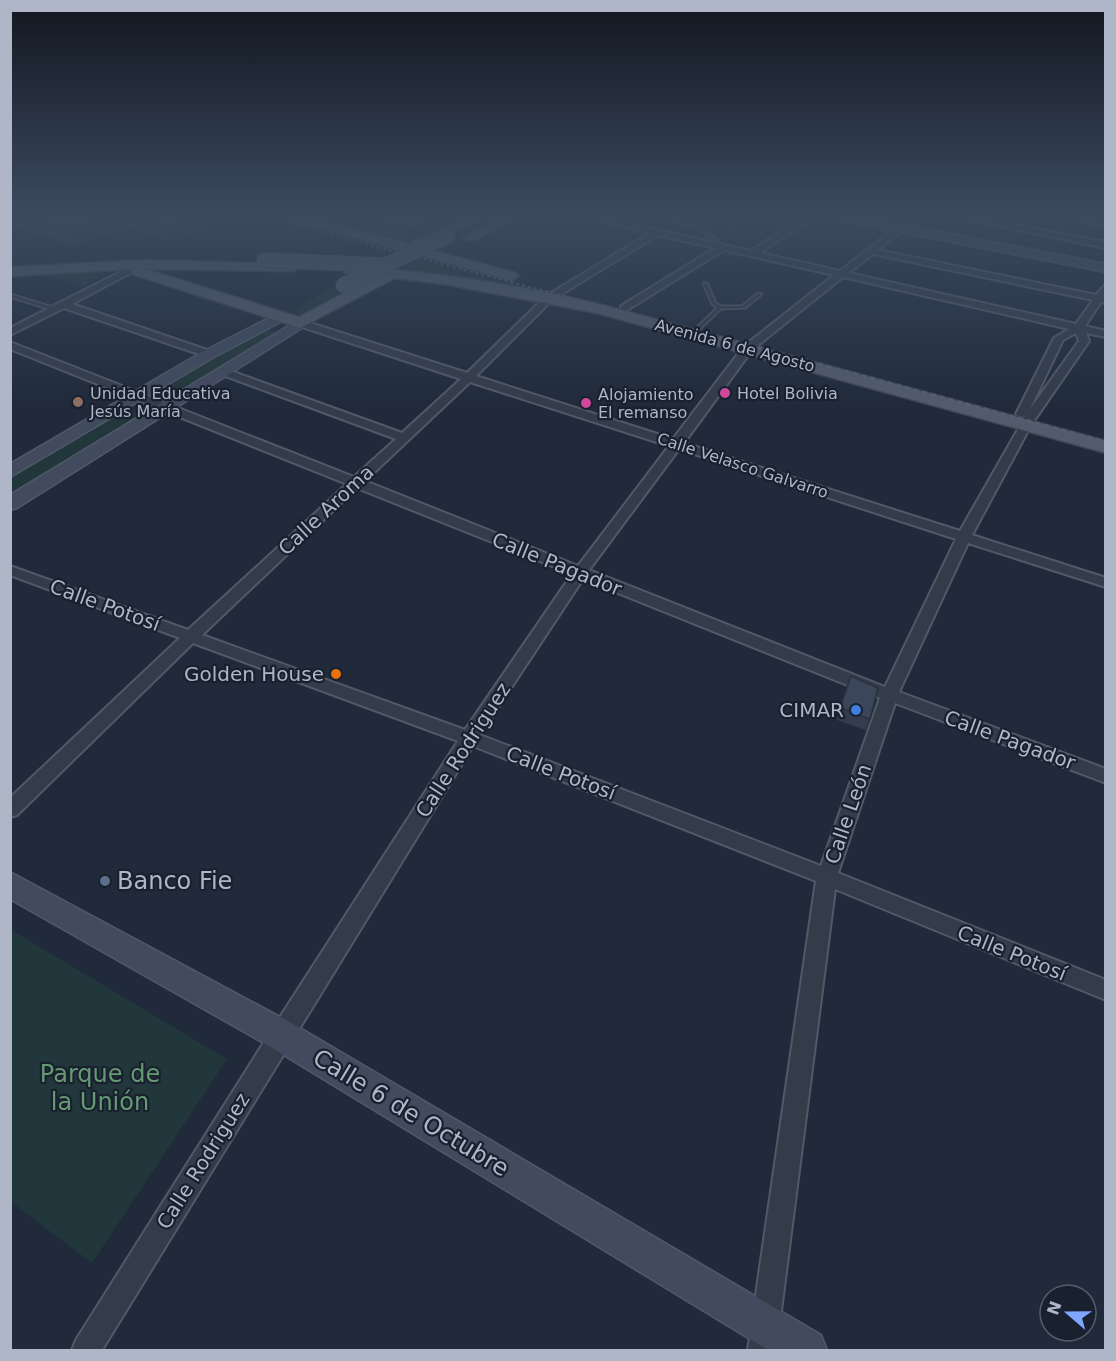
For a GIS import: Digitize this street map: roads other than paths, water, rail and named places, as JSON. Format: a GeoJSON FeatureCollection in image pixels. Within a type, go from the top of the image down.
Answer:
{"type":"FeatureCollection","features":[{"type":"Feature","properties":{"kind":"main road","name":"Calle Velasco Galvarro"},"geometry":{"type":"LineString","coordinates":[[158,279],[300,323]]}},
{"type":"Feature","properties":{"kind":"main road"},"geometry":{"type":"LineString","coordinates":[[300,323],[350,279]]}},
{"type":"Feature","properties":{"kind":"main road"},"geometry":{"type":"LineString","coordinates":[[279,317],[292,313],[361,279]]}},
{"type":"Feature","properties":{"kind":"main road"},"geometry":{"type":"LineString","coordinates":[[342,287],[363,279]]}},
{"type":"Feature","properties":{"kind":"main road"},"geometry":{"type":"LineString","coordinates":[[10,504],[169,407],[371,279]]}},
{"type":"Feature","properties":{"kind":"main road","name":"Avenida 6 de Agosto"},"geometry":{"type":"LineString","coordinates":[[444,279],[554,294],[624,308],[700,327],[752,344]]}},
{"type":"Feature","properties":{"kind":"main road","name":"Avenida 6 de Agosto"},"geometry":{"type":"LineString","coordinates":[[506,279],[600,309],[752,344],[1026,418],[1106,437]]}},
{"type":"Feature","properties":{"kind":"main road"},"geometry":{"type":"LineString","coordinates":[[10,472],[209,354],[297,305]]}},
{"type":"Feature","properties":{"kind":"main road","name":"Avenida 6 de Agosto"},"geometry":{"type":"LineString","coordinates":[[1026,418],[1106,447]]}},
{"type":"Feature","properties":{"kind":"main road","name":"Calle 6 de Octubre"},"geometry":{"type":"LineString","coordinates":[[10,884],[281,1035],[763,1338],[806,1350]]}},
{"type":"Feature","properties":{"kind":"street"},"geometry":{"type":"LineString","coordinates":[[10,332],[114,279]]}},
{"type":"Feature","properties":{"kind":"street","name":"Calle Aroma"},"geometry":{"type":"LineString","coordinates":[[10,810],[554,294],[580,279]]}},
{"type":"Feature","properties":{"kind":"street"},"geometry":{"type":"LineString","coordinates":[[624,308],[672,279]]}},
{"type":"Feature","properties":{"kind":"street","name":"Calle Rodriguez"},"geometry":{"type":"LineString","coordinates":[[86,1350],[281,1035],[469,738],[580,573],[752,344],[836,279]]}},
{"type":"Feature","properties":{"kind":"street"},"geometry":{"type":"LineString","coordinates":[[867,279],[1106,334]]}},
{"type":"Feature","properties":{"kind":"street"},"geometry":{"type":"LineString","coordinates":[[1003,279],[1101,299]]}},
{"type":"Feature","properties":{"kind":"street","name":"Calle León"},"geometry":{"type":"LineString","coordinates":[[763,1338],[826,877],[889,695],[963,538],[1026,418],[1059,338],[1078,328],[1101,299],[1106,287]]}},
{"type":"Feature","properties":{"kind":"street"},"geometry":{"type":"LineString","coordinates":[[58,306],[209,354]]}},
{"type":"Feature","properties":{"kind":"street","name":"Calle Velasco Galvarro"},"geometry":{"type":"LineString","coordinates":[[300,323],[677,443],[963,538],[1106,582]]}},
{"type":"Feature","properties":{"kind":"street","name":"Calle León"},"geometry":{"type":"LineString","coordinates":[[1026,418],[1084,341],[1078,328]]}},
{"type":"Feature","properties":{"kind":"street","name":"Calle Pagador"},"geometry":{"type":"LineString","coordinates":[[10,345],[141,395],[355,484],[889,695],[1106,776]]}},
{"type":"Feature","properties":{"kind":"street"},"geometry":{"type":"LineString","coordinates":[[224,372],[402,437]]}},
{"type":"Feature","properties":{"kind":"street","name":"Calle Potosí"},"geometry":{"type":"LineString","coordinates":[[10,570],[469,738],[826,877],[1106,990]]}},
{"type":"Feature","properties":{"kind":"lane"},"geometry":{"type":"LineString","coordinates":[[705,284],[714,304],[720,308],[742,307],[760,294]]}},
{"type":"Feature","properties":{"kind":"lane"},"geometry":{"type":"LineString","coordinates":[[10,295],[58,306]]}},
{"type":"Feature","properties":{"kind":"lane"},"geometry":{"type":"LineString","coordinates":[[700,327],[720,308]]}},
{"type":"Feature","properties":{"kind":"railway"},"geometry":{"type":"LineString","coordinates":[[497,279],[755,346]]}},
{"type":"Feature","properties":{"kind":"railway"},"geometry":{"type":"LineString","coordinates":[[749,345],[1106,442]]}},
{"type":"Feature","properties":{"kind":"place","name":"Hotel Bolivia"},"geometry":{"type":"Point","coordinates":[725,393]}},
{"type":"Feature","properties":{"kind":"place","name":"Unidad Educativa Jesús María"},"geometry":{"type":"Point","coordinates":[78,402]}},
{"type":"Feature","properties":{"kind":"place","name":"Alojamiento El remanso"},"geometry":{"type":"Point","coordinates":[586,403]}},
{"type":"Feature","properties":{"kind":"place","name":"Golden House"},"geometry":{"type":"Point","coordinates":[336,674]}},
{"type":"Feature","properties":{"kind":"place","name":"CIMAR"},"geometry":{"type":"Point","coordinates":[856,710]}},
{"type":"Feature","properties":{"kind":"place","name":"Banco Fie"},"geometry":{"type":"Point","coordinates":[105,881]}},
{"type":"Feature","properties":{"kind":"park label","name":"Parque de la Unión"},"geometry":{"type":"Point","coordinates":[100,1088]}}]}
